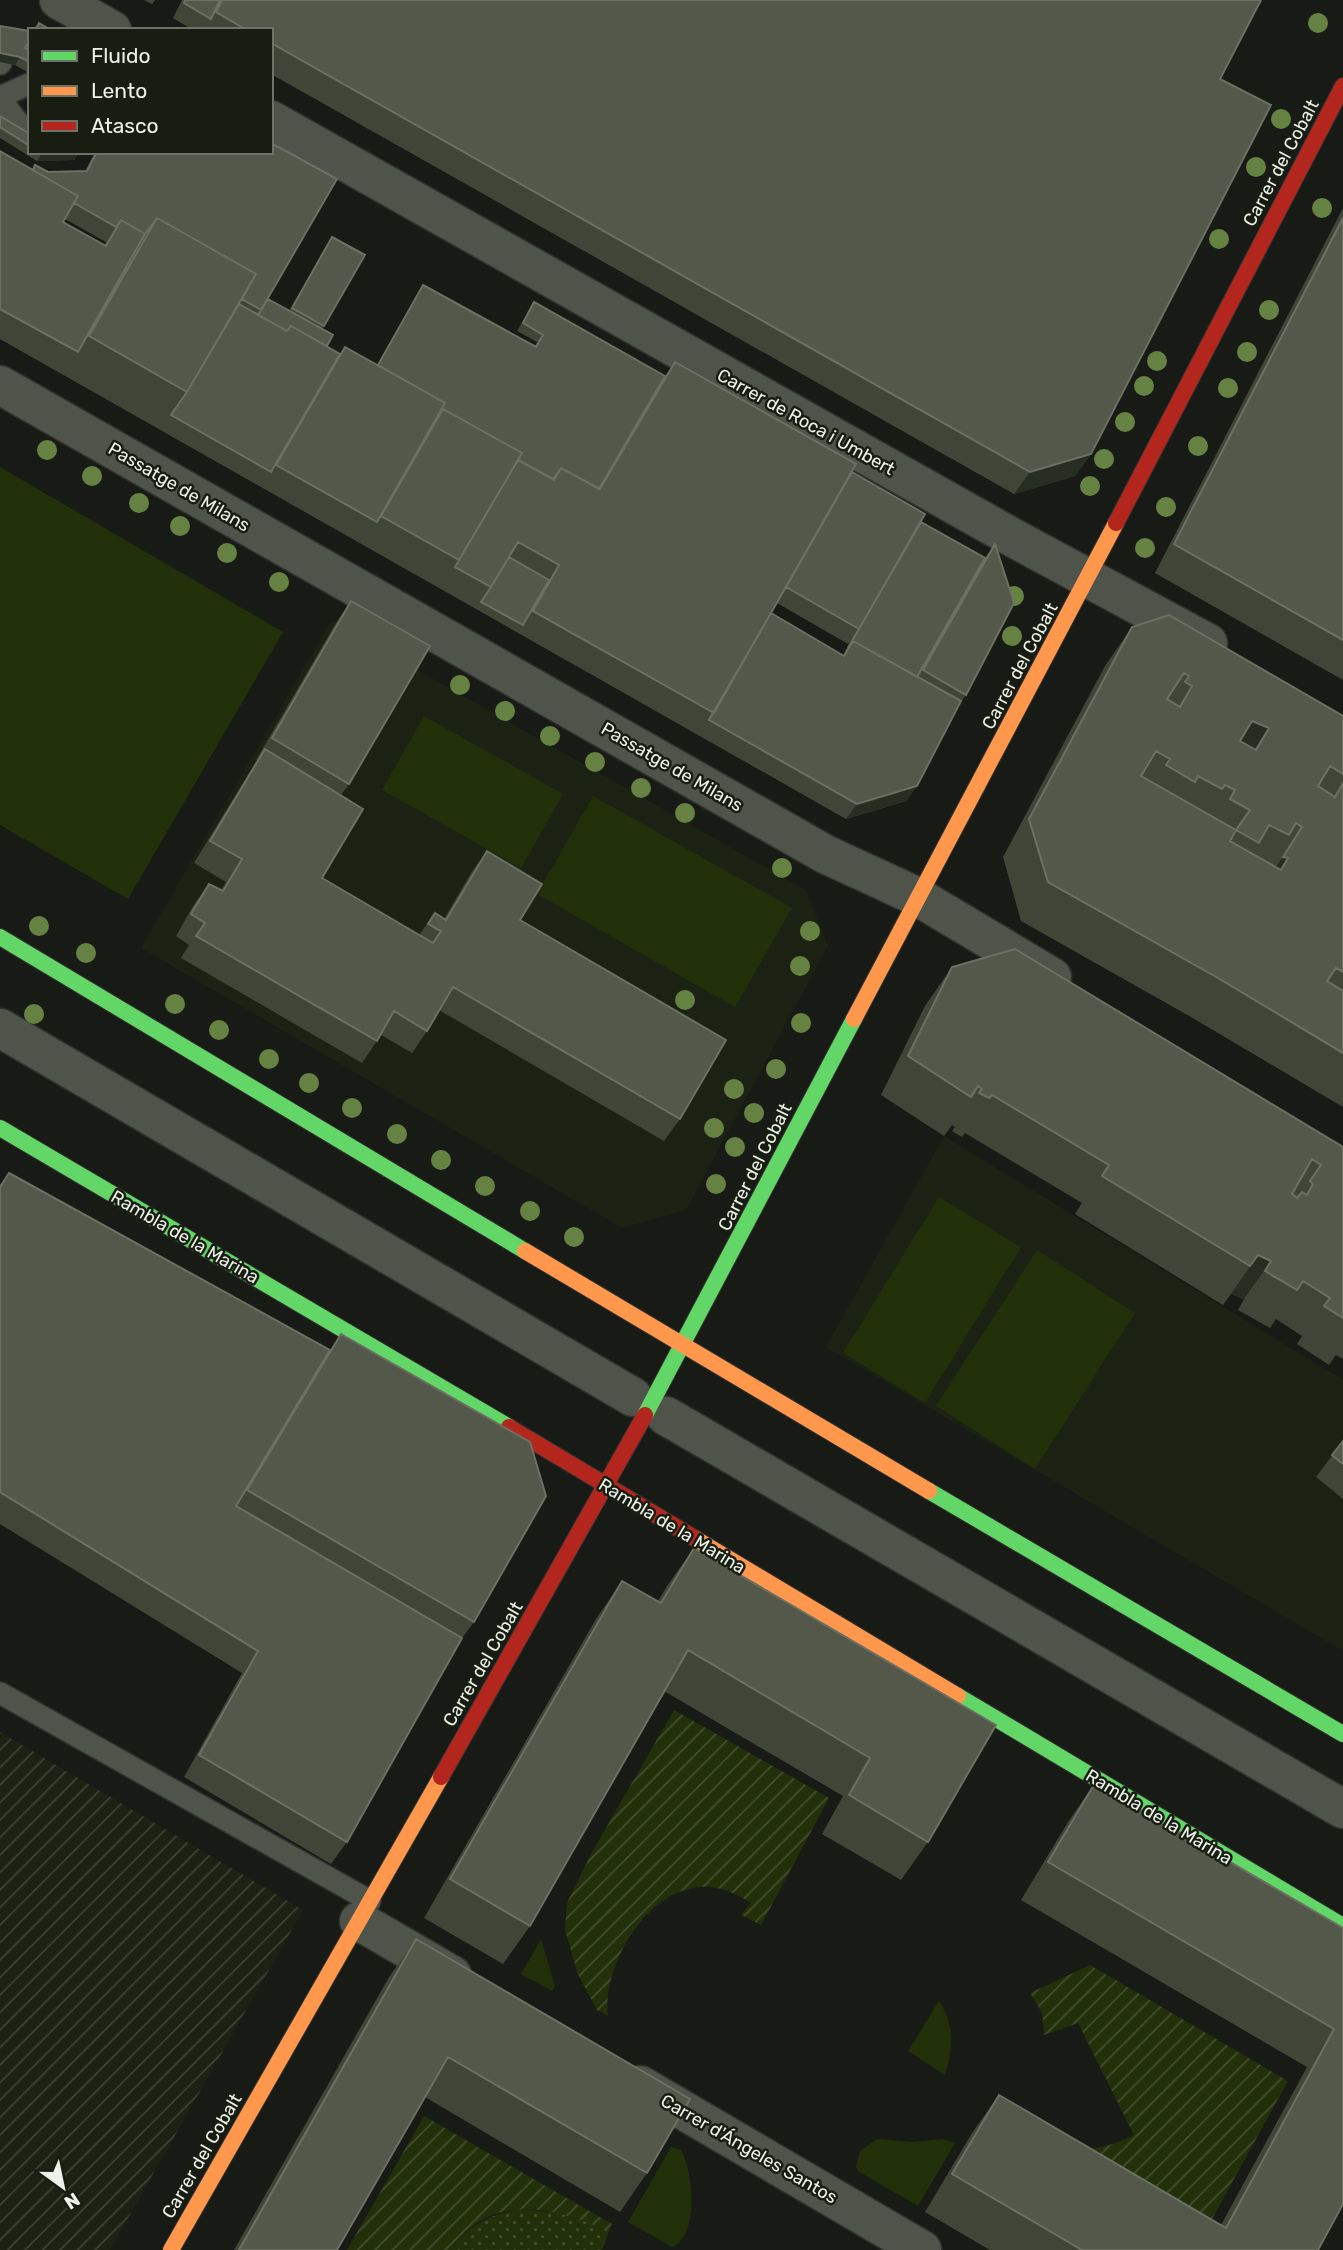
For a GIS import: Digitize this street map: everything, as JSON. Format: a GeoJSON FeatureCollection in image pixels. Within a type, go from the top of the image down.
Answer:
{"type":"FeatureCollection","features":[{"type":"Feature","properties":{"kind":"street"},"geometry":{"type":"LineString","coordinates":[[59,0],[108,28]]}},
{"type":"Feature","properties":{"kind":"street","name":"Carrer del Cobalt"},"geometry":{"type":"LineString","coordinates":[[171,2250],[607,1486],[1087,578],[1343,86]]}},
{"type":"Feature","properties":{"kind":"street","name":"Carrer de Roca i Umbert"},"geometry":{"type":"LineString","coordinates":[[273,121],[1235,659]]}},
{"type":"Feature","properties":{"kind":"street","name":"Passatge de Milans"},"geometry":{"type":"LineString","coordinates":[[0,386],[825,854],[918,897],[1083,995]]}},
{"type":"Feature","properties":{"kind":"street"},"geometry":{"type":"LineString","coordinates":[[0,937],[136,1016],[682,1346],[1343,1734]]}},
{"type":"Feature","properties":{"kind":"street"},"geometry":{"type":"LineString","coordinates":[[0,1028],[632,1396]]}},
{"type":"Feature","properties":{"kind":"street","name":"Rambla de la Marina"},"geometry":{"type":"LineString","coordinates":[[0,1128],[607,1486],[1343,1926]]}},
{"type":"Feature","properties":{"kind":"street"},"geometry":{"type":"LineString","coordinates":[[666,1416],[1343,1809]]}},
{"type":"Feature","properties":{"kind":"street"},"geometry":{"type":"LineString","coordinates":[[364,1911],[477,1990]]}},
{"type":"Feature","properties":{"kind":"street","name":"Carrer d'Ángeles Santos"},"geometry":{"type":"LineString","coordinates":[[609,2067],[922,2250]]}},
{"type":"Feature","properties":{"kind":"lane"},"geometry":{"type":"LineString","coordinates":[[0,97],[28,84]]}},
{"type":"Feature","properties":{"kind":"lane"},"geometry":{"type":"LineString","coordinates":[[0,97],[28,116]]}},
{"type":"Feature","properties":{"kind":"lane"},"geometry":{"type":"LineString","coordinates":[[0,1693],[364,1911]]}},
{"type":"Feature","properties":{"kind":"shaded area"},"geometry":{"type":"Polygon","coordinates":[[[331,621],[806,890],[828,946],[686,1210],[622,1228],[141,948],[331,621]]]}},
{"type":"Feature","properties":{"kind":"shaded area"},"geometry":{"type":"Polygon","coordinates":[[[944,1136],[1343,1380],[1343,1651],[826,1347],[944,1136]]]}},
{"type":"Feature","properties":{"kind":"shaded area"},"geometry":{"type":"Polygon","coordinates":[[[0,1732],[303,1910],[110,2250],[0,2250],[0,1732]]]}},
{"type":"Feature","properties":{"kind":"green space"},"geometry":{"type":"Polygon","coordinates":[[[0,467],[283,632],[128,899],[0,825],[0,467]]]}},
{"type":"Feature","properties":{"kind":"green space"},"geometry":{"type":"Polygon","coordinates":[[[424,716],[563,794],[521,868],[382,790],[424,716]]]}},
{"type":"Feature","properties":{"kind":"green space"},"geometry":{"type":"Polygon","coordinates":[[[593,796],[792,908],[735,1007],[537,894],[593,796]]]}},
{"type":"Feature","properties":{"kind":"green space"},"geometry":{"type":"Polygon","coordinates":[[[939,1197],[1021,1247],[925,1403],[843,1353],[939,1197]]]}},
{"type":"Feature","properties":{"kind":"green space"},"geometry":{"type":"Polygon","coordinates":[[[1037,1250],[1135,1313],[1035,1469],[936,1406],[1037,1250]]]}},
{"type":"Feature","properties":{"kind":"green space"},"geometry":{"type":"Polygon","coordinates":[[[674,1710],[829,1798],[761,1925],[741,1915],[751,1903],[735,1894],[711,1887],[685,1890],[653,1909],[627,1941],[618,1959],[611,1978],[608,2016],[597,2010],[578,1975],[565,1930],[567,1903],[591,1854],[674,1710]]]}},
{"type":"Feature","properties":{"kind":"green space"},"geometry":{"type":"Polygon","coordinates":[[[541,1939],[555,1986],[552,1991],[521,1974],[541,1939]]]}},
{"type":"Feature","properties":{"kind":"green space"},"geometry":{"type":"Polygon","coordinates":[[[1090,1965],[1288,2081],[1195,2250],[1083,2151],[1113,2144],[1134,2135],[1078,2023],[1044,2035],[1042,2013],[1030,1993],[1090,1965]]]}},
{"type":"Feature","properties":{"kind":"green space"},"geometry":{"type":"Polygon","coordinates":[[[939,2001],[948,2019],[951,2037],[945,2075],[908,2051],[939,2001]]]}},
{"type":"Feature","properties":{"kind":"green space"},"geometry":{"type":"Polygon","coordinates":[[[424,2116],[612,2224],[609,2231],[566,2216],[524,2209],[484,2218],[466,2231],[450,2250],[347,2250],[424,2116]]]}},
{"type":"Feature","properties":{"kind":"green space"},"geometry":{"type":"Polygon","coordinates":[[[877,2139],[913,2142],[943,2139],[955,2143],[918,2206],[859,2172],[856,2167],[860,2151],[877,2139]]]}},
{"type":"Feature","properties":{"kind":"green space"},"geometry":{"type":"Polygon","coordinates":[[[671,2147],[681,2150],[685,2160],[692,2202],[687,2230],[681,2241],[672,2247],[628,2222],[671,2147]]]}},
{"type":"Feature","properties":{"kind":"green space"},"geometry":{"type":"Polygon","coordinates":[[[519,2209],[568,2214],[609,2231],[602,2250],[450,2250],[464,2234],[480,2222],[519,2209]]]}},
{"type":"Feature","properties":{"kind":"building"},"geometry":{"type":"Polygon","coordinates":[[[185,0],[220,0],[211,19],[184,3],[185,0]]]}},
{"type":"Feature","properties":{"kind":"building"},"geometry":{"type":"Polygon","coordinates":[[[222,0],[1261,0],[1220,79],[1271,105],[1091,454],[1030,472],[273,44],[273,28],[244,28],[216,12],[222,0]]]}},
{"type":"Feature","properties":{"kind":"building"},"geometry":{"type":"Polygon","coordinates":[[[0,26],[28,31],[28,43],[25,48],[28,50],[28,61],[0,53],[0,26]]]}},
{"type":"Feature","properties":{"kind":"building"},"geometry":{"type":"Polygon","coordinates":[[[0,116],[28,133],[28,145],[0,127],[0,116]]]}},
{"type":"Feature","properties":{"kind":"building"},"geometry":{"type":"Polygon","coordinates":[[[273,144],[337,179],[261,310],[242,299],[256,274],[157,218],[145,234],[121,220],[116,227],[74,203],[78,196],[33,170],[35,165],[48,172],[87,171],[96,154],[273,154],[273,144]]]}},
{"type":"Feature","properties":{"kind":"building"},"geometry":{"type":"Polygon","coordinates":[[[0,151],[78,196],[63,222],[106,246],[121,220],[145,234],[78,352],[0,309],[0,151]]]}},
{"type":"Feature","properties":{"kind":"building"},"geometry":{"type":"Polygon","coordinates":[[[157,218],[256,274],[187,392],[89,336],[157,218]]]}},
{"type":"Feature","properties":{"kind":"building"},"geometry":{"type":"Polygon","coordinates":[[[1343,218],[1343,640],[1174,544],[1343,218]]]}},
{"type":"Feature","properties":{"kind":"building"},"geometry":{"type":"Polygon","coordinates":[[[332,237],[365,255],[324,326],[292,308],[332,237]]]}},
{"type":"Feature","properties":{"kind":"building"},"geometry":{"type":"Polygon","coordinates":[[[423,285],[536,347],[543,335],[523,323],[534,302],[665,376],[599,489],[561,468],[553,479],[518,460],[522,453],[443,409],[437,417],[445,403],[378,365],[423,285]]]}},
{"type":"Feature","properties":{"kind":"building"},"geometry":{"type":"Polygon","coordinates":[[[268,299],[333,335],[327,346],[291,326],[287,331],[258,315],[268,299]]]}},
{"type":"Feature","properties":{"kind":"building"},"geometry":{"type":"Polygon","coordinates":[[[239,304],[287,331],[291,326],[340,354],[271,472],[171,415],[239,304]]]}},
{"type":"Feature","properties":{"kind":"building"},"geometry":{"type":"Polygon","coordinates":[[[345,347],[445,403],[377,522],[276,465],[345,347]]]}},
{"type":"Feature","properties":{"kind":"building"},"geometry":{"type":"Polygon","coordinates":[[[675,362],[856,464],[714,713],[533,611],[559,565],[518,542],[491,587],[455,567],[518,460],[554,480],[561,468],[600,489],[675,362]]]}},
{"type":"Feature","properties":{"kind":"building"},"geometry":{"type":"Polygon","coordinates":[[[443,409],[522,453],[459,560],[381,516],[443,409]]]}},
{"type":"Feature","properties":{"kind":"building"},"geometry":{"type":"Polygon","coordinates":[[[852,472],[925,514],[859,629],[786,587],[852,472]]]}},
{"type":"Feature","properties":{"kind":"building"},"geometry":{"type":"Polygon","coordinates":[[[921,522],[985,558],[917,677],[853,641],[848,648],[921,522]]]}},
{"type":"Feature","properties":{"kind":"building"},"geometry":{"type":"Polygon","coordinates":[[[995,544],[1014,603],[966,695],[923,670],[995,544]]]}},
{"type":"Feature","properties":{"kind":"building"},"geometry":{"type":"Polygon","coordinates":[[[509,557],[549,580],[523,625],[481,602],[509,557]]]}},
{"type":"Feature","properties":{"kind":"building"},"geometry":{"type":"Polygon","coordinates":[[[351,601],[430,646],[349,784],[272,738],[351,601]]]}},
{"type":"Feature","properties":{"kind":"building"},"geometry":{"type":"Polygon","coordinates":[[[771,613],[844,656],[853,641],[961,701],[917,786],[857,804],[709,720],[771,613]]]}},
{"type":"Feature","properties":{"kind":"building"},"geometry":{"type":"Polygon","coordinates":[[[1169,615],[1343,716],[1343,774],[1330,766],[1318,786],[1335,797],[1343,783],[1343,972],[1336,968],[1327,981],[1343,991],[1343,1053],[1218,978],[1048,882],[1029,819],[1132,627],[1169,615]],[[1184,673],[1167,699],[1180,707],[1192,686],[1185,682],[1189,676],[1184,673]],[[1252,721],[1240,741],[1256,750],[1269,728],[1252,721]],[[1156,751],[1141,776],[1236,830],[1250,810],[1230,799],[1235,790],[1225,785],[1222,789],[1198,776],[1195,782],[1166,765],[1170,759],[1156,751]],[[1296,823],[1289,835],[1269,825],[1259,843],[1236,830],[1230,841],[1281,870],[1288,858],[1283,857],[1302,827],[1296,823]]]}},
{"type":"Feature","properties":{"kind":"building"},"geometry":{"type":"Polygon","coordinates":[[[265,749],[363,809],[322,878],[433,943],[441,931],[428,924],[435,913],[446,920],[487,851],[542,884],[520,920],[726,1040],[680,1119],[453,987],[427,1031],[394,1011],[377,1041],[196,936],[205,923],[191,914],[209,884],[223,891],[242,859],[210,841],[265,749]]]}},
{"type":"Feature","properties":{"kind":"building"},"geometry":{"type":"Polygon","coordinates":[[[1015,949],[1343,1147],[1343,1318],[1324,1306],[1330,1298],[1303,1281],[1297,1290],[1265,1271],[1271,1261],[1258,1255],[1250,1266],[1102,1176],[1109,1165],[992,1095],[989,1098],[979,1093],[982,1089],[978,1086],[971,1097],[908,1056],[952,967],[1015,949]],[[1312,1159],[1292,1194],[1297,1198],[1302,1192],[1307,1195],[1313,1184],[1310,1181],[1321,1165],[1312,1159]]]}},
{"type":"Feature","properties":{"kind":"building"},"geometry":{"type":"Polygon","coordinates":[[[9,1173],[330,1350],[236,1506],[462,1638],[347,1842],[199,1755],[258,1651],[0,1492],[0,1187],[9,1173]]]}},
{"type":"Feature","properties":{"kind":"building"},"geometry":{"type":"Polygon","coordinates":[[[341,1334],[530,1442],[546,1496],[474,1622],[247,1490],[341,1334]]]}},
{"type":"Feature","properties":{"kind":"building"},"geometry":{"type":"Polygon","coordinates":[[[1343,1441],[1343,1464],[1332,1455],[1343,1441]]]}},
{"type":"Feature","properties":{"kind":"building"},"geometry":{"type":"Polygon","coordinates":[[[694,1548],[996,1725],[928,1842],[849,1795],[870,1758],[688,1650],[530,1926],[450,1879],[622,1581],[661,1603],[694,1548]]]}},
{"type":"Feature","properties":{"kind":"building"},"geometry":{"type":"Polygon","coordinates":[[[1095,1783],[1343,1928],[1343,2204],[1318,2250],[1082,2250],[952,2174],[999,2095],[1226,2228],[1334,2029],[1048,1862],[1095,1783]]]}},
{"type":"Feature","properties":{"kind":"building"},"geometry":{"type":"Polygon","coordinates":[[[416,1939],[690,2099],[647,2173],[448,2057],[337,2250],[239,2250],[416,1939]]]}},
{"type":"Feature","properties":{"kind":"traffic: fast"},"geometry":{"type":"LineString","coordinates":[[0,937],[525,1251]]}},
{"type":"Feature","properties":{"kind":"traffic: fast"},"geometry":{"type":"LineString","coordinates":[[645,1415],[854,1019]]}},
{"type":"Feature","properties":{"kind":"traffic: fast"},"geometry":{"type":"LineString","coordinates":[[0,1128],[509,1427]]}},
{"type":"Feature","properties":{"kind":"traffic: fast"},"geometry":{"type":"LineString","coordinates":[[929,1491],[1343,1734]]}},
{"type":"Feature","properties":{"kind":"traffic: fast"},"geometry":{"type":"LineString","coordinates":[[958,1696],[1343,1926]]}},
{"type":"Feature","properties":{"kind":"traffic: slow"},"geometry":{"type":"LineString","coordinates":[[854,1019],[1116,523]]}},
{"type":"Feature","properties":{"kind":"traffic: slow"},"geometry":{"type":"LineString","coordinates":[[525,1251],[929,1491]]}},
{"type":"Feature","properties":{"kind":"traffic: slow"},"geometry":{"type":"LineString","coordinates":[[696,1539],[958,1696]]}},
{"type":"Feature","properties":{"kind":"traffic: slow"},"geometry":{"type":"LineString","coordinates":[[171,2250],[441,1777]]}},
{"type":"Feature","properties":{"kind":"traffic: jam"},"geometry":{"type":"LineString","coordinates":[[1116,523],[1343,86]]}},
{"type":"Feature","properties":{"kind":"traffic: jam"},"geometry":{"type":"LineString","coordinates":[[441,1777],[645,1415]]}},
{"type":"Feature","properties":{"kind":"traffic: jam"},"geometry":{"type":"LineString","coordinates":[[509,1427],[696,1539]]}}]}
